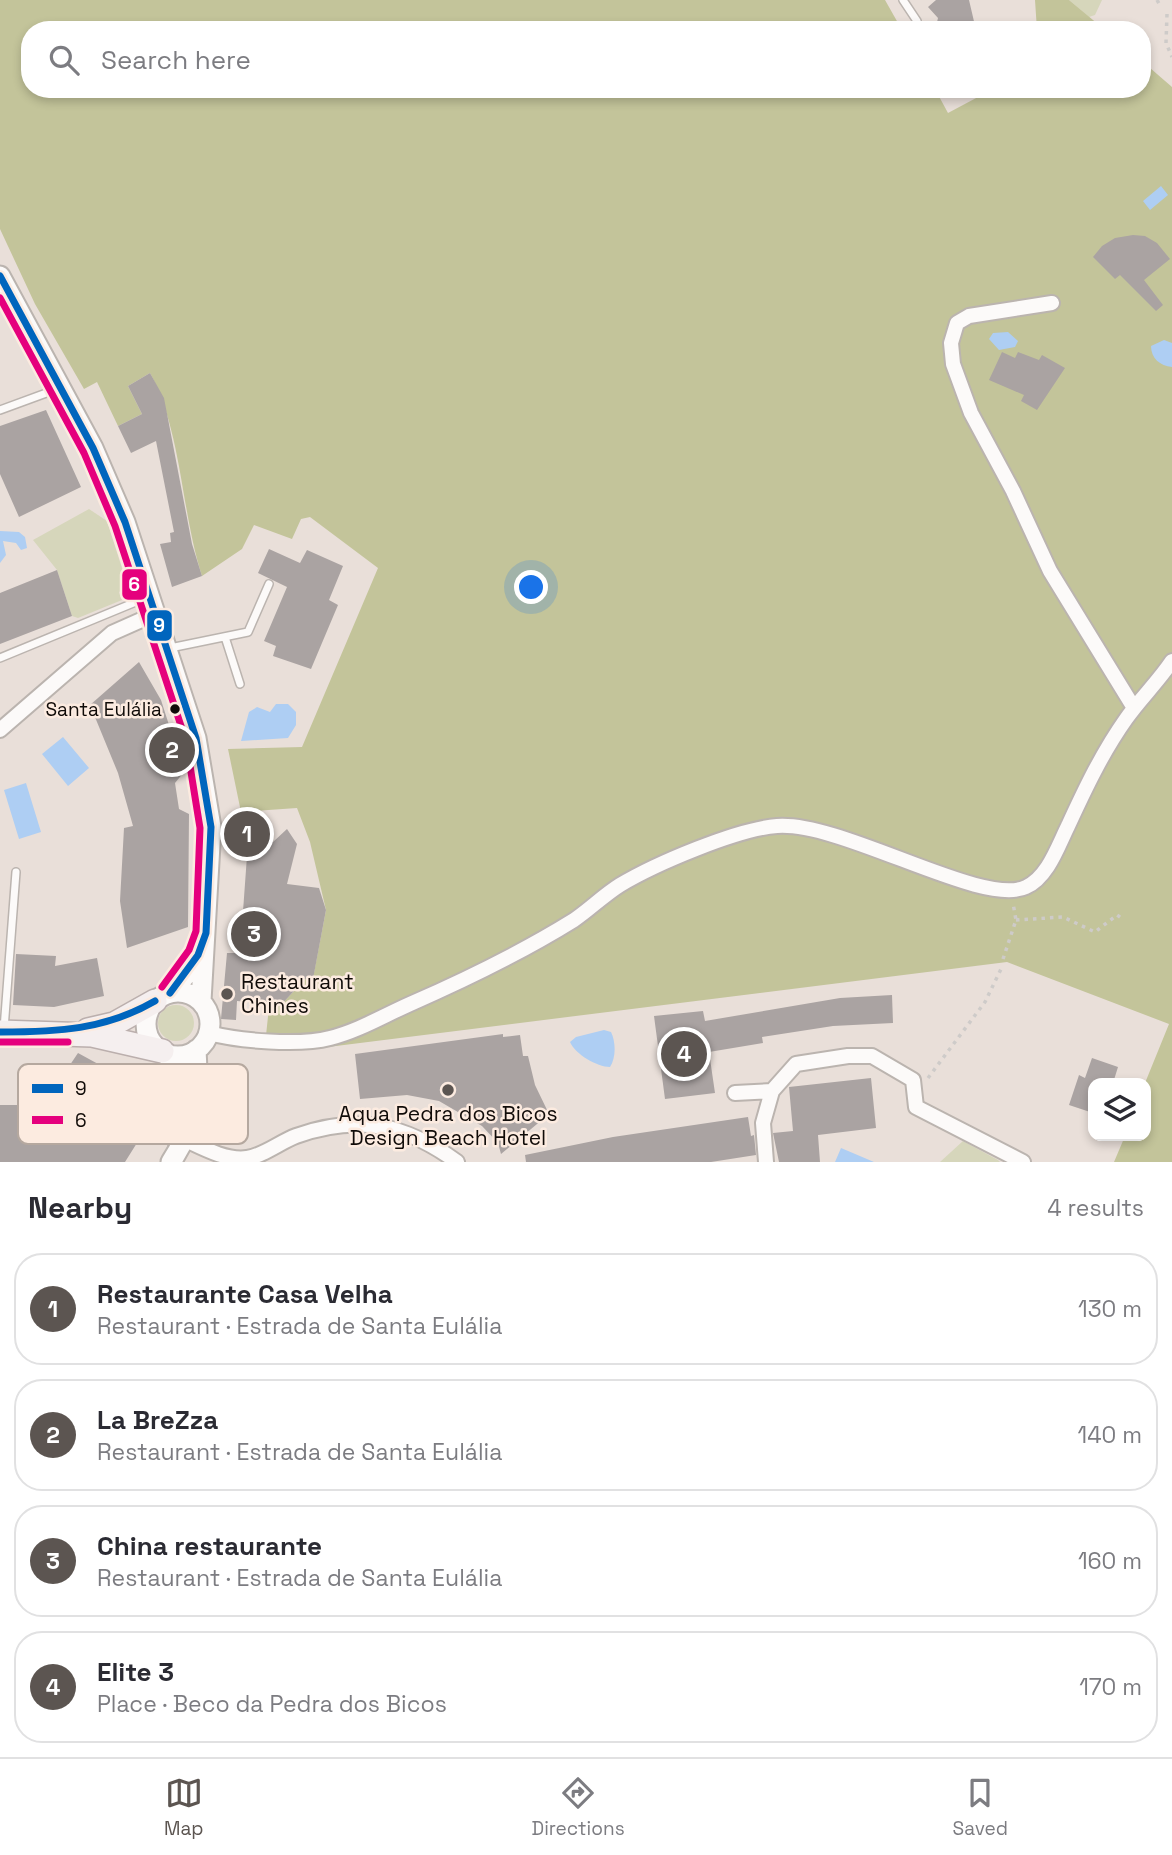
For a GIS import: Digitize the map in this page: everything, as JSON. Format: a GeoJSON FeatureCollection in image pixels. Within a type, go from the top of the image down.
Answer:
{"type":"FeatureCollection","features":[{"type":"Feature","properties":{"kind":"main road"},"geometry":{"type":"LineString","coordinates":[[68,1032],[114,1024],[163,997]]}},
{"type":"Feature","properties":{"kind":"main road"},"geometry":{"type":"LineString","coordinates":[[2,1032],[68,1032],[115,1039],[164,1053]]}},
{"type":"Feature","properties":{"kind":"street"},"geometry":{"type":"LineString","coordinates":[[0,276],[61,387],[104,473],[169,648],[205,780],[211,827],[201,1000],[209,1016],[209,1033],[196,1050],[182,1056],[164,1053]]}},
{"type":"Feature","properties":{"kind":"street"},"geometry":{"type":"LineString","coordinates":[[1052,303],[969,316],[957,323],[951,343],[953,364],[971,413],[1013,491],[1050,571],[1134,708]]}},
{"type":"Feature","properties":{"kind":"street"},"geometry":{"type":"LineString","coordinates":[[0,730],[111,632],[154,604]]}},
{"type":"Feature","properties":{"kind":"street"},"geometry":{"type":"LineString","coordinates":[[209,1033],[292,1041],[328,1039],[361,1027],[508,959],[576,918],[620,885],[649,871],[740,834],[778,826],[823,830],[980,887],[1010,891],[1024,889],[1035,881],[1050,862],[1099,761],[1134,708],[1158,682],[1172,661]]}},
{"type":"Feature","properties":{"kind":"street"},"geometry":{"type":"LineString","coordinates":[[168,1064],[164,1053],[149,1037],[146,1028],[150,1009],[198,955],[206,933]]}},
{"type":"Feature","properties":{"kind":"street"},"geometry":{"type":"LineString","coordinates":[[163,997],[186,993],[201,1000]]}},
{"type":"Feature","properties":{"kind":"street"},"geometry":{"type":"LineString","coordinates":[[196,1050],[197,1064]]}},
{"type":"Feature","properties":{"kind":"street"},"geometry":{"type":"LineString","coordinates":[[766,1162],[763,1123],[772,1091],[796,1064],[848,1056],[872,1056],[913,1080],[916,1107],[1023,1162]]}},
{"type":"Feature","properties":{"kind":"street"},"geometry":{"type":"LineString","coordinates":[[735,1093],[772,1091]]}},
{"type":"Feature","properties":{"kind":"street"},"geometry":{"type":"LineString","coordinates":[[195,1144],[211,1151],[247,1158],[296,1136],[338,1124],[368,1125],[398,1129],[425,1140],[457,1162]]}},
{"type":"Feature","properties":{"kind":"street"},"geometry":{"type":"LineString","coordinates":[[170,1162],[175,1144]]}},
{"type":"Feature","properties":{"kind":"street"},"geometry":{"type":"LineString","coordinates":[[170,1162],[183,1144]]}},
{"type":"Feature","properties":{"kind":"lane"},"geometry":{"type":"LineString","coordinates":[[903,0],[917,21]]}},
{"type":"Feature","properties":{"kind":"lane"},"geometry":{"type":"LineString","coordinates":[[0,410],[61,387]]}},
{"type":"Feature","properties":{"kind":"lane"},"geometry":{"type":"LineString","coordinates":[[169,648],[248,632],[269,584]]}},
{"type":"Feature","properties":{"kind":"lane"},"geometry":{"type":"LineString","coordinates":[[0,658],[154,604]]}},
{"type":"Feature","properties":{"kind":"lane"},"geometry":{"type":"LineString","coordinates":[[225,637],[240,684]]}},
{"type":"Feature","properties":{"kind":"lane"},"geometry":{"type":"LineString","coordinates":[[2,1032],[16,872]]}},
{"type":"Feature","properties":{"kind":"lane"},"geometry":{"type":"LineString","coordinates":[[0,933],[11,933]]}},
{"type":"Feature","properties":{"kind":"path"},"geometry":{"type":"LineString","coordinates":[[1157,0],[1161,7]]}},
{"type":"Feature","properties":{"kind":"path"},"geometry":{"type":"LineString","coordinates":[[1167,14],[1166,43],[1172,57]]}},
{"type":"Feature","properties":{"kind":"path"},"geometry":{"type":"LineString","coordinates":[[1003,959],[1016,920],[1010,891]]}},
{"type":"Feature","properties":{"kind":"path"},"geometry":{"type":"LineString","coordinates":[[1016,920],[1063,917],[1095,932],[1117,915],[1124,920]]}},
{"type":"Feature","properties":{"kind":"path"},"geometry":{"type":"LineString","coordinates":[[913,1080],[930,1077],[939,1066],[985,1002],[1002,967]]}},
{"type":"Feature","properties":{"kind":"green space"},"geometry":{"type":"Polygon","coordinates":[[[0,0],[885,0],[897,21],[21,21],[21,98],[940,98],[948,113],[976,98],[1151,98],[1151,69],[1172,87],[1172,1162],[1114,1162],[1123,1141],[1151,1141],[1151,1078],[1147,1078],[1169,1024],[1007,962],[320,1048],[265,1045],[269,1007],[281,1005],[305,979],[313,978],[326,910],[310,842],[297,808],[241,812],[228,749],[302,747],[378,568],[310,517],[301,519],[292,539],[254,525],[242,549],[202,576],[169,420],[150,373],[128,386],[142,414],[118,426],[97,382],[84,389],[35,304],[0,229],[0,0]]]}},
{"type":"Feature","properties":{"kind":"green space"},"geometry":{"type":"Polygon","coordinates":[[[1035,0],[1069,0],[1094,21],[1036,21],[1035,0]]]}},
{"type":"Feature","properties":{"kind":"green space"},"geometry":{"type":"Polygon","coordinates":[[[1069,0],[1102,0],[1095,15],[1089,17],[1069,0]]]}},
{"type":"Feature","properties":{"kind":"green space"},"geometry":{"type":"Polygon","coordinates":[[[89,509],[107,521],[128,587],[119,592],[122,600],[78,618],[72,616],[57,570],[33,540],[89,509]]]}},
{"type":"Feature","properties":{"kind":"green space"},"geometry":{"type":"Polygon","coordinates":[[[176,1005],[189,1010],[194,1023],[189,1036],[176,1041],[163,1036],[158,1023],[163,1010],[176,1005]]]}},
{"type":"Feature","properties":{"kind":"green space"},"geometry":{"type":"Polygon","coordinates":[[[963,1141],[998,1160],[1000,1162],[940,1162],[963,1141]]]}},
{"type":"Feature","properties":{"kind":"water"},"geometry":{"type":"Polygon","coordinates":[[[1161,186],[1168,195],[1150,210],[1143,201],[1161,186]]]}},
{"type":"Feature","properties":{"kind":"water"},"geometry":{"type":"Polygon","coordinates":[[[1008,332],[1018,341],[1015,347],[999,350],[989,339],[993,333],[1008,332]]]}},
{"type":"Feature","properties":{"kind":"water"},"geometry":{"type":"Polygon","coordinates":[[[1164,340],[1172,343],[1172,367],[1157,361],[1151,350],[1151,346],[1164,340]]]}},
{"type":"Feature","properties":{"kind":"water"},"geometry":{"type":"Polygon","coordinates":[[[0,531],[19,532],[25,537],[27,548],[21,550],[16,543],[3,541],[6,555],[0,563],[0,531]]]}},
{"type":"Feature","properties":{"kind":"water"},"geometry":{"type":"Polygon","coordinates":[[[276,704],[288,704],[296,712],[296,725],[288,738],[241,741],[249,712],[257,707],[270,712],[276,704]]]}},
{"type":"Feature","properties":{"kind":"water"},"geometry":{"type":"Polygon","coordinates":[[[63,737],[89,768],[68,786],[42,754],[63,737]]]}},
{"type":"Feature","properties":{"kind":"water"},"geometry":{"type":"Polygon","coordinates":[[[26,783],[41,832],[19,839],[4,790],[26,783]]]}},
{"type":"Feature","properties":{"kind":"water"},"geometry":{"type":"Polygon","coordinates":[[[604,1030],[611,1032],[614,1040],[614,1055],[610,1067],[587,1059],[570,1042],[576,1037],[604,1030]]]}},
{"type":"Feature","properties":{"kind":"water"},"geometry":{"type":"Polygon","coordinates":[[[841,1148],[874,1162],[835,1162],[841,1148]]]}},
{"type":"Feature","properties":{"kind":"building"},"geometry":{"type":"Polygon","coordinates":[[[936,0],[969,0],[974,21],[937,21],[938,18],[928,7],[936,0]]]}},
{"type":"Feature","properties":{"kind":"building"},"geometry":{"type":"Polygon","coordinates":[[[1145,236],[1157,243],[1170,259],[1144,280],[1163,305],[1156,311],[1120,275],[1115,279],[1093,257],[1102,246],[1115,238],[1145,236]]]}},
{"type":"Feature","properties":{"kind":"building"},"geometry":{"type":"Polygon","coordinates":[[[1002,352],[1015,358],[1018,352],[1039,360],[1042,355],[1065,368],[1037,410],[1021,401],[1024,395],[989,380],[1002,352]]]}},
{"type":"Feature","properties":{"kind":"building"},"geometry":{"type":"Polygon","coordinates":[[[150,373],[164,398],[192,544],[202,576],[172,587],[160,544],[171,542],[170,533],[174,532],[156,441],[131,453],[118,426],[142,414],[128,386],[150,373]]]}},
{"type":"Feature","properties":{"kind":"building"},"geometry":{"type":"Polygon","coordinates":[[[46,410],[81,487],[19,517],[0,474],[0,426],[46,410]]]}},
{"type":"Feature","properties":{"kind":"building"},"geometry":{"type":"Polygon","coordinates":[[[269,549],[300,563],[307,550],[343,566],[329,600],[338,605],[311,669],[273,656],[276,646],[264,641],[287,587],[258,573],[269,549]]]}},
{"type":"Feature","properties":{"kind":"building"},"geometry":{"type":"Polygon","coordinates":[[[57,570],[72,616],[0,644],[0,593],[57,570]]]}},
{"type":"Feature","properties":{"kind":"building"},"geometry":{"type":"Polygon","coordinates":[[[139,662],[161,700],[184,772],[175,783],[179,809],[189,814],[188,927],[127,948],[120,901],[124,828],[133,826],[118,773],[90,705],[139,662]]]}},
{"type":"Feature","properties":{"kind":"building"},"geometry":{"type":"Polygon","coordinates":[[[287,829],[297,844],[287,884],[319,888],[326,910],[313,979],[305,979],[281,1005],[237,1001],[236,1020],[221,1019],[227,953],[240,953],[248,842],[273,842],[287,829]]]}},
{"type":"Feature","properties":{"kind":"building"},"geometry":{"type":"Polygon","coordinates":[[[16,954],[56,956],[55,966],[97,958],[104,996],[54,1007],[13,1005],[16,954]]]}},
{"type":"Feature","properties":{"kind":"building"},"geometry":{"type":"Polygon","coordinates":[[[892,995],[893,1023],[833,1026],[762,1037],[763,1043],[709,1052],[715,1093],[665,1099],[654,1016],[703,1011],[705,1021],[840,998],[892,995]]]}},
{"type":"Feature","properties":{"kind":"building","name":"Aqua Pedra dos Bicos Design Beach Hotel"},"geometry":{"type":"Polygon","coordinates":[[[503,1034],[503,1037],[520,1035],[523,1056],[528,1056],[535,1085],[549,1114],[501,1154],[498,1143],[482,1126],[439,1101],[407,1095],[360,1099],[355,1054],[503,1034]]]}},
{"type":"Feature","properties":{"kind":"building"},"geometry":{"type":"Polygon","coordinates":[[[78,1053],[98,1064],[71,1064],[78,1053]]]}},
{"type":"Feature","properties":{"kind":"building"},"geometry":{"type":"Polygon","coordinates":[[[1092,1058],[1118,1067],[1115,1078],[1088,1078],[1088,1111],[1069,1105],[1079,1075],[1085,1078],[1092,1058]]]}},
{"type":"Feature","properties":{"kind":"building"},"geometry":{"type":"Polygon","coordinates":[[[871,1078],[876,1128],[818,1135],[820,1162],[779,1162],[773,1133],[793,1131],[789,1087],[871,1078]]]}},
{"type":"Feature","properties":{"kind":"building"},"geometry":{"type":"Polygon","coordinates":[[[0,1105],[18,1105],[18,1144],[136,1144],[125,1162],[0,1162],[0,1105]]]}},
{"type":"Feature","properties":{"kind":"building"},"geometry":{"type":"Polygon","coordinates":[[[748,1117],[751,1136],[754,1135],[756,1155],[711,1162],[526,1162],[525,1155],[613,1137],[748,1117]]]}},
{"type":"Feature","properties":{"kind":"transit line","name":"9"},"geometry":{"type":"LineString","coordinates":[[0,276],[93,448],[125,522],[196,738],[211,827],[206,933],[198,955],[170,993]]}},
{"type":"Feature","properties":{"kind":"transit line","name":"6"},"geometry":{"type":"LineString","coordinates":[[0,298],[84,453],[115,526],[186,741],[200,828],[196,931],[189,950],[162,987]]}},
{"type":"Feature","properties":{"kind":"transit line","name":"9"},"geometry":{"type":"LineString","coordinates":[[0,1032],[61,1030],[99,1024],[155,1001]]}},
{"type":"Feature","properties":{"kind":"transit line","name":"6"},"geometry":{"type":"LineString","coordinates":[[0,1042],[68,1042]]}},
{"type":"Feature","properties":{"kind":"place","name":"Santa Eulália"},"geometry":{"type":"Point","coordinates":[175,709]}},
{"type":"Feature","properties":{"kind":"place","name":"La BreZza"},"geometry":{"type":"Point","coordinates":[172,750]}},
{"type":"Feature","properties":{"kind":"place","name":"Restaurante Casa Velha"},"geometry":{"type":"Point","coordinates":[247,834]}},
{"type":"Feature","properties":{"kind":"place","name":"China restaurante"},"geometry":{"type":"Point","coordinates":[254,934]}},
{"type":"Feature","properties":{"kind":"place","name":"Restaurant Chines"},"geometry":{"type":"Point","coordinates":[227,994]}},
{"type":"Feature","properties":{"kind":"place","name":"Elite 3"},"geometry":{"type":"Point","coordinates":[684,1054]}},
{"type":"Feature","properties":{"kind":"place","name":"Aqua Pedra dos Bicos Design Beach Hotel"},"geometry":{"type":"Point","coordinates":[448,1090]}}]}
